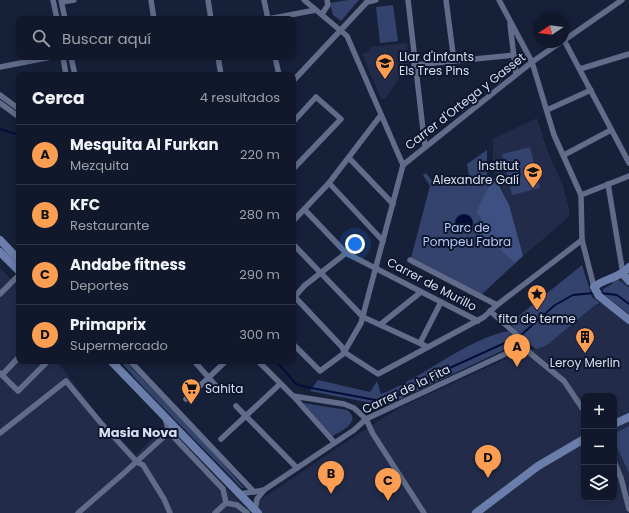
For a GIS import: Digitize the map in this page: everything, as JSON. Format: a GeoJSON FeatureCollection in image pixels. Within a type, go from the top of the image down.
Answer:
{"type":"FeatureCollection","features":[{"type":"Feature","properties":{"kind":"street"},"geometry":{"type":"LineString","coordinates":[[54,0],[57,16]]}},
{"type":"Feature","properties":{"kind":"street"},"geometry":{"type":"LineString","coordinates":[[64,16],[62,1],[74,0]]}},
{"type":"Feature","properties":{"kind":"street"},"geometry":{"type":"LineString","coordinates":[[151,0],[154,16]]}},
{"type":"Feature","properties":{"kind":"street"},"geometry":{"type":"LineString","coordinates":[[208,0],[211,16]]}},
{"type":"Feature","properties":{"kind":"street"},"geometry":{"type":"LineString","coordinates":[[264,0],[267,16]]}},
{"type":"Feature","properties":{"kind":"street"},"geometry":{"type":"LineString","coordinates":[[296,347],[320,371],[344,352],[363,317],[403,165],[381,115],[371,87],[347,36],[341,29],[304,0]]}},
{"type":"Feature","properties":{"kind":"street"},"geometry":{"type":"LineString","coordinates":[[322,14],[328,5],[327,0]]}},
{"type":"Feature","properties":{"kind":"street"},"geometry":{"type":"LineString","coordinates":[[296,78],[366,1],[376,0]]}},
{"type":"Feature","properties":{"kind":"street"},"geometry":{"type":"LineString","coordinates":[[408,0],[414,65],[425,147]]}},
{"type":"Feature","properties":{"kind":"street"},"geometry":{"type":"LineString","coordinates":[[446,0],[454,61]]}},
{"type":"Feature","properties":{"kind":"street"},"geometry":{"type":"LineString","coordinates":[[499,0],[532,62],[554,135],[581,195],[582,240],[594,287],[599,296],[629,320]]}},
{"type":"Feature","properties":{"kind":"street","name":"Carrer d'Ortega y Gasset"},"geometry":{"type":"LineString","coordinates":[[569,37],[622,0]]}},
{"type":"Feature","properties":{"kind":"street"},"geometry":{"type":"LineString","coordinates":[[284,16],[316,10]]}},
{"type":"Feature","properties":{"kind":"street"},"geometry":{"type":"LineString","coordinates":[[510,20],[516,74]]}},
{"type":"Feature","properties":{"kind":"street","name":"Carrer d'Ortega y Gasset"},"geometry":{"type":"LineString","coordinates":[[403,165],[516,74],[553,48]]}},
{"type":"Feature","properties":{"kind":"street"},"geometry":{"type":"LineString","coordinates":[[567,48],[580,69],[629,163]]}},
{"type":"Feature","properties":{"kind":"street"},"geometry":{"type":"LineString","coordinates":[[580,69],[629,54]]}},
{"type":"Feature","properties":{"kind":"street"},"geometry":{"type":"LineString","coordinates":[[414,65],[514,55]]}},
{"type":"Feature","properties":{"kind":"street"},"geometry":{"type":"LineString","coordinates":[[0,67],[36,60]]}},
{"type":"Feature","properties":{"kind":"street"},"geometry":{"type":"LineString","coordinates":[[64,60],[66,72]]}},
{"type":"Feature","properties":{"kind":"street"},"geometry":{"type":"LineString","coordinates":[[72,60],[74,72]]}},
{"type":"Feature","properties":{"kind":"street"},"geometry":{"type":"LineString","coordinates":[[218,60],[220,72]]}},
{"type":"Feature","properties":{"kind":"street"},"geometry":{"type":"LineString","coordinates":[[276,60],[278,72]]}},
{"type":"Feature","properties":{"kind":"street"},"geometry":{"type":"LineString","coordinates":[[547,110],[591,90]]}},
{"type":"Feature","properties":{"kind":"street"},"geometry":{"type":"LineString","coordinates":[[0,95],[16,107]]}},
{"type":"Feature","properties":{"kind":"street"},"geometry":{"type":"LineString","coordinates":[[296,119],[316,98],[341,119],[296,165]]}},
{"type":"Feature","properties":{"kind":"street"},"geometry":{"type":"LineString","coordinates":[[0,103],[16,115]]}},
{"type":"Feature","properties":{"kind":"street"},"geometry":{"type":"LineString","coordinates":[[296,218],[306,210],[329,183],[381,115]]}},
{"type":"Feature","properties":{"kind":"street"},"geometry":{"type":"LineString","coordinates":[[564,155],[611,130]]}},
{"type":"Feature","properties":{"kind":"street"},"geometry":{"type":"LineString","coordinates":[[349,158],[393,204]]}},
{"type":"Feature","properties":{"kind":"street"},"geometry":{"type":"LineString","coordinates":[[581,195],[629,176]]}},
{"type":"Feature","properties":{"kind":"street"},"geometry":{"type":"LineString","coordinates":[[329,183],[383,241]]}},
{"type":"Feature","properties":{"kind":"street"},"geometry":{"type":"LineString","coordinates":[[608,184],[623,274],[629,281]]}},
{"type":"Feature","properties":{"kind":"street"},"geometry":{"type":"LineString","coordinates":[[296,295],[304,286],[346,253],[306,210]]}},
{"type":"Feature","properties":{"kind":"street"},"geometry":{"type":"LineString","coordinates":[[0,240],[16,257]]}},
{"type":"Feature","properties":{"kind":"street"},"geometry":{"type":"LineString","coordinates":[[296,299],[342,347],[344,352],[378,374],[478,321],[582,240]]}},
{"type":"Feature","properties":{"kind":"street"},"geometry":{"type":"LineString","coordinates":[[296,247],[363,317],[428,347]]}},
{"type":"Feature","properties":{"kind":"street"},"geometry":{"type":"LineString","coordinates":[[0,252],[16,268]]}},
{"type":"Feature","properties":{"kind":"street","name":"Carrer de Murillo"},"geometry":{"type":"LineString","coordinates":[[346,253],[478,321]]}},
{"type":"Feature","properties":{"kind":"street"},"geometry":{"type":"LineString","coordinates":[[410,260],[497,305]]}},
{"type":"Feature","properties":{"kind":"street"},"geometry":{"type":"LineString","coordinates":[[594,287],[608,279],[623,274],[629,267]]}},
{"type":"Feature","properties":{"kind":"street"},"geometry":{"type":"LineString","coordinates":[[591,274],[600,279],[608,279]]}},
{"type":"Feature","properties":{"kind":"street"},"geometry":{"type":"LineString","coordinates":[[0,294],[16,278]]}},
{"type":"Feature","properties":{"kind":"street"},"geometry":{"type":"LineString","coordinates":[[381,324],[421,292]]}},
{"type":"Feature","properties":{"kind":"street"},"geometry":{"type":"LineString","coordinates":[[420,343],[441,302]]}},
{"type":"Feature","properties":{"kind":"street"},"geometry":{"type":"LineString","coordinates":[[490,311],[516,334]]}},
{"type":"Feature","properties":{"kind":"street","name":"Carrer de la Fita"},"geometry":{"type":"LineString","coordinates":[[253,512],[257,499],[264,490],[354,430],[366,419],[516,349],[525,349],[564,380],[581,406]]}},
{"type":"Feature","properties":{"kind":"street"},"geometry":{"type":"LineString","coordinates":[[16,360],[1,374],[18,391],[45,364]]}},
{"type":"Feature","properties":{"kind":"street"},"geometry":{"type":"LineString","coordinates":[[114,364],[247,501],[253,512]]}},
{"type":"Feature","properties":{"kind":"street"},"geometry":{"type":"LineString","coordinates":[[133,364],[254,492]]}},
{"type":"Feature","properties":{"kind":"street"},"geometry":{"type":"LineString","coordinates":[[197,364],[218,387]]}},
{"type":"Feature","properties":{"kind":"street"},"geometry":{"type":"LineString","coordinates":[[186,400],[223,364]]}},
{"type":"Feature","properties":{"kind":"street"},"geometry":{"type":"LineString","coordinates":[[261,364],[293,396],[334,442]]}},
{"type":"Feature","properties":{"kind":"street"},"geometry":{"type":"LineString","coordinates":[[0,432],[66,381],[100,422],[137,462],[143,464],[164,499],[170,513]]}},
{"type":"Feature","properties":{"kind":"street"},"geometry":{"type":"LineString","coordinates":[[221,439],[280,384]]}},
{"type":"Feature","properties":{"kind":"street"},"geometry":{"type":"LineString","coordinates":[[293,396],[344,404],[354,408],[366,419],[373,434],[424,513]]}},
{"type":"Feature","properties":{"kind":"street"},"geometry":{"type":"LineString","coordinates":[[236,406],[296,468]]}},
{"type":"Feature","properties":{"kind":"street"},"geometry":{"type":"LineString","coordinates":[[164,416],[169,432],[223,488],[226,503]]}},
{"type":"Feature","properties":{"kind":"street"},"geometry":{"type":"LineString","coordinates":[[617,423],[629,417]]}},
{"type":"Feature","properties":{"kind":"street"},"geometry":{"type":"LineString","coordinates":[[78,513],[169,432]]}},
{"type":"Feature","properties":{"kind":"street"},"geometry":{"type":"LineString","coordinates":[[476,513],[538,466],[581,440]]}},
{"type":"Feature","properties":{"kind":"street"},"geometry":{"type":"LineString","coordinates":[[615,465],[621,478],[629,509]]}},
{"type":"Feature","properties":{"kind":"street","name":"Carrer de la Fita"},"geometry":{"type":"LineString","coordinates":[[240,494],[264,490]]}},
{"type":"Feature","properties":{"kind":"street"},"geometry":{"type":"LineString","coordinates":[[226,503],[238,505],[253,512]]}},
{"type":"Feature","properties":{"kind":"street"},"geometry":{"type":"LineString","coordinates":[[215,513],[226,503]]}},
{"type":"Feature","properties":{"kind":"shaded area","name":"Llar d'infants Els Tres Pins"},"geometry":{"type":"Polygon","coordinates":[[[407,43],[409,63],[386,98],[381,99],[362,54],[370,51],[370,47],[407,43]]]}},
{"type":"Feature","properties":{"kind":"shaded area","name":"Institut Alexandre Galí"},"geometry":{"type":"Polygon","coordinates":[[[537,118],[546,147],[563,186],[569,209],[569,217],[523,256],[509,205],[493,169],[493,139],[537,118]]]}},
{"type":"Feature","properties":{"kind":"shaded area"},"geometry":{"type":"Polygon","coordinates":[[[496,180],[509,205],[523,256],[515,263],[491,241],[479,233],[481,218],[476,212],[492,181],[496,180]]]}},
{"type":"Feature","properties":{"kind":"shaded area"},"geometry":{"type":"Polygon","coordinates":[[[464,214],[470,217],[473,223],[470,229],[464,232],[458,229],[455,223],[458,217],[464,214]]]}},
{"type":"Feature","properties":{"kind":"shaded area"},"geometry":{"type":"Polygon","coordinates":[[[0,268],[16,284],[16,364],[59,364],[99,417],[136,455],[166,425],[247,509],[358,434],[401,407],[519,353],[546,346],[594,306],[599,305],[629,269],[629,426],[617,432],[617,393],[581,393],[581,501],[617,501],[617,447],[629,473],[629,513],[0,513],[0,268]]]}},
{"type":"Feature","properties":{"kind":"green space"},"geometry":{"type":"Polygon","coordinates":[[[359,0],[341,21],[333,15],[330,3],[359,0]]]}},
{"type":"Feature","properties":{"kind":"green space"},"geometry":{"type":"Polygon","coordinates":[[[393,5],[398,41],[380,43],[376,7],[393,5]]]}},
{"type":"Feature","properties":{"kind":"green space"},"geometry":{"type":"Polygon","coordinates":[[[530,147],[540,188],[512,195],[502,154],[530,147]]]}},
{"type":"Feature","properties":{"kind":"green space","name":"Parc de Pompeu Fabra"},"geometry":{"type":"Polygon","coordinates":[[[487,150],[487,179],[495,178],[509,205],[523,256],[481,295],[411,258],[430,186],[423,175],[426,173],[436,186],[470,181],[467,164],[487,150]]]}},
{"type":"Feature","properties":{"kind":"green space"},"geometry":{"type":"Polygon","coordinates":[[[582,265],[592,297],[600,303],[594,306],[546,346],[536,349],[521,337],[510,323],[582,265]]]}},
{"type":"Feature","properties":{"kind":"green space"},"geometry":{"type":"Polygon","coordinates":[[[618,280],[629,288],[629,314],[603,294],[603,289],[612,284],[613,281],[618,280]]]}},
{"type":"Feature","properties":{"kind":"green space"},"geometry":{"type":"Polygon","coordinates":[[[508,331],[517,340],[511,343],[512,346],[390,404],[371,403],[310,391],[318,380],[370,392],[377,381],[381,394],[412,379],[475,343],[508,331]]]}},
{"type":"Feature","properties":{"kind":"green space"},"geometry":{"type":"Polygon","coordinates":[[[123,364],[128,364],[208,446],[244,488],[238,484],[143,387],[123,364]]]}},
{"type":"Feature","properties":{"kind":"green space"},"geometry":{"type":"Polygon","coordinates":[[[303,403],[347,410],[351,414],[351,422],[341,431],[332,436],[303,403]]]}},
{"type":"Feature","properties":{"kind":"green space"},"geometry":{"type":"Polygon","coordinates":[[[629,426],[629,473],[617,447],[617,432],[629,426]]]}},
{"type":"Feature","properties":{"kind":"waterway"},"geometry":{"type":"LineString","coordinates":[[0,129],[16,134]]}},
{"type":"Feature","properties":{"kind":"waterway"},"geometry":{"type":"LineString","coordinates":[[279,364],[296,384],[386,402],[443,371],[520,336],[555,305],[573,295],[594,293]]}},
{"type":"Feature","properties":{"kind":"waterway"},"geometry":{"type":"LineString","coordinates":[[601,293],[617,295],[629,304]]}},
{"type":"Feature","properties":{"kind":"place","name":"Llar d'infants Els Tres Pins"},"geometry":{"type":"Point","coordinates":[385,80]}},
{"type":"Feature","properties":{"kind":"place","name":"Institut Alexandre Galí"},"geometry":{"type":"Point","coordinates":[533,189]}},
{"type":"Feature","properties":{"kind":"place","name":"fita de terme"},"geometry":{"type":"Point","coordinates":[537,311]}},
{"type":"Feature","properties":{"kind":"place","name":"Leroy Merlin"},"geometry":{"type":"Point","coordinates":[585,354]}},
{"type":"Feature","properties":{"kind":"place","name":"Mesquita Al Furkan"},"geometry":{"type":"Point","coordinates":[517,367]}},
{"type":"Feature","properties":{"kind":"place","name":"Sahita"},"geometry":{"type":"Point","coordinates":[191,405]}},
{"type":"Feature","properties":{"kind":"place","name":"Primaprix"},"geometry":{"type":"Point","coordinates":[488,478]}},
{"type":"Feature","properties":{"kind":"place","name":"KFC"},"geometry":{"type":"Point","coordinates":[331,494]}},
{"type":"Feature","properties":{"kind":"place","name":"Andabe fitness"},"geometry":{"type":"Point","coordinates":[388,501]}},
{"type":"Feature","properties":{"kind":"district","name":"Masia Nova"},"geometry":{"type":"Point","coordinates":[138,432]}}]}
